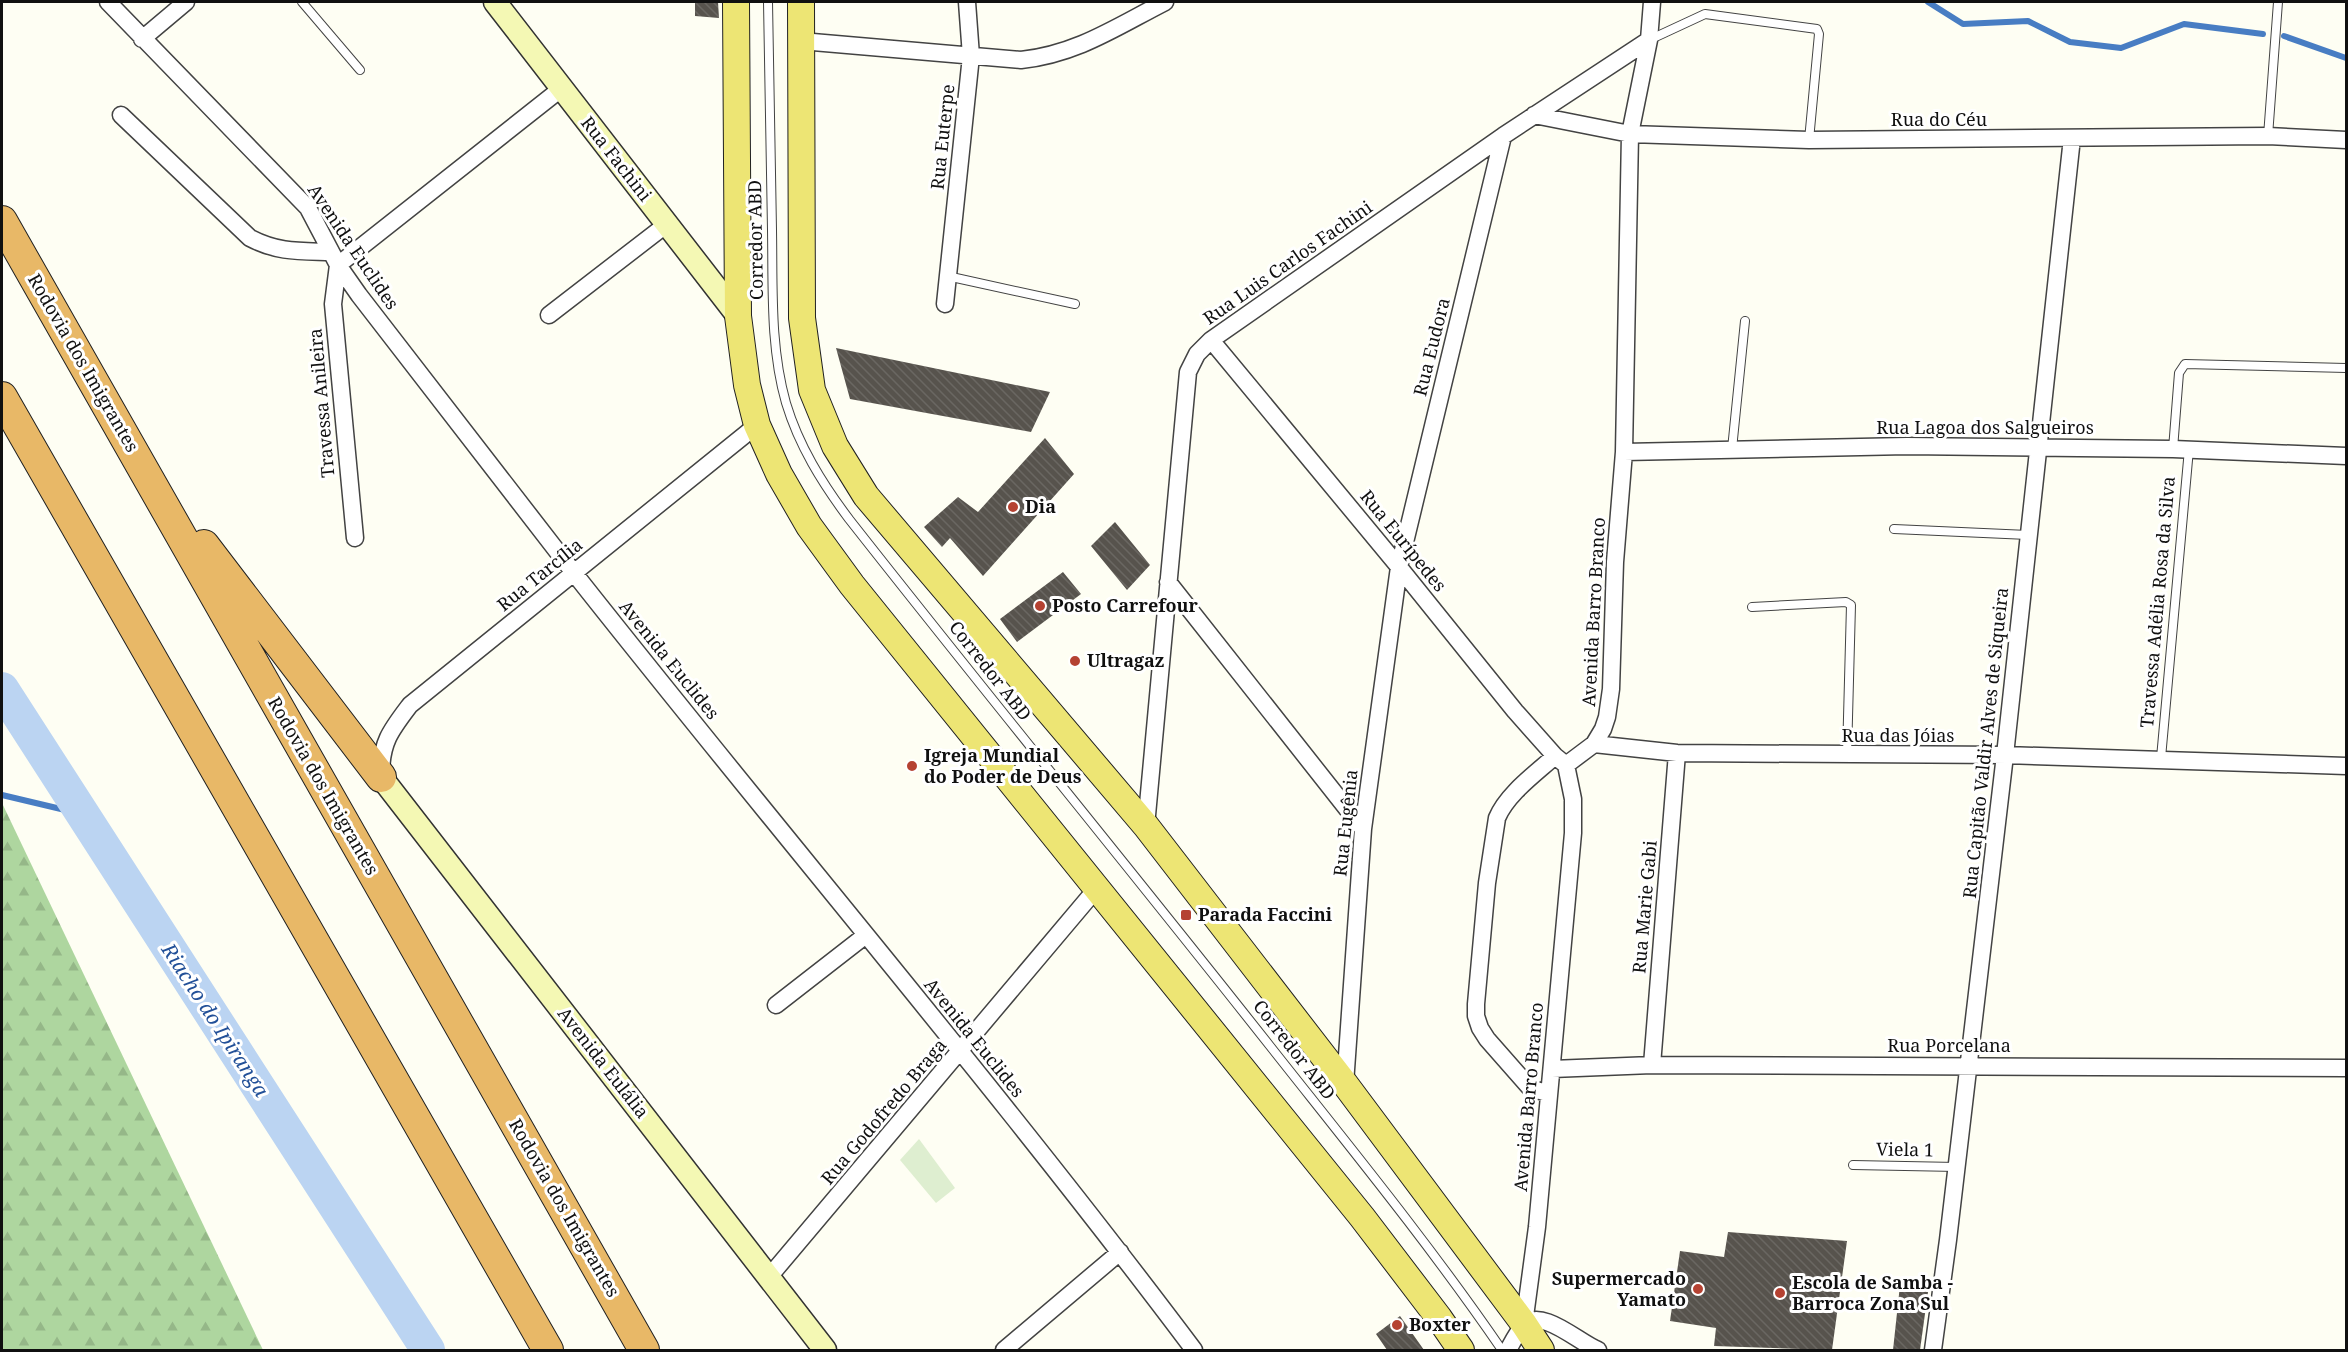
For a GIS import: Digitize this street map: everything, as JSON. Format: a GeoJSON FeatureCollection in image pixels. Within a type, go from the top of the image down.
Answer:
{"type":"FeatureCollection","features":[{"type":"Feature","properties":{"kind":"highway","name":"Rodovia dos Imigrantes"},"geometry":{"type":"LineString","coordinates":[[2,222],[644,1350]]}},
{"type":"Feature","properties":{"kind":"highway"},"geometry":{"type":"LineString","coordinates":[[2,397],[548,1350]]}},
{"type":"Feature","properties":{"kind":"highway"},"geometry":{"type":"LineString","coordinates":[[134,452],[381,777]]}},
{"type":"Feature","properties":{"kind":"main road"},"geometry":{"type":"LineString","coordinates":[[736,2],[738,316],[747,385],[757,425],[779,474],[809,526],[852,585],[1362,1217],[1461,1350]]}},
{"type":"Feature","properties":{"kind":"main road"},"geometry":{"type":"LineString","coordinates":[[801,2],[802,318],[812,390],[835,446],[866,496],[1146,826],[1345,1084],[1541,1350]]}},
{"type":"Feature","properties":{"kind":"street","name":"Avenida Euclides"},"geometry":{"type":"LineString","coordinates":[[108,2],[308,208],[335,258],[574,573],[961,1051],[1120,1252],[1194,1350]]}},
{"type":"Feature","properties":{"kind":"street"},"geometry":{"type":"LineString","coordinates":[[142,39],[186,2]]}},
{"type":"Feature","properties":{"kind":"street","name":"Rua Fachini"},"geometry":{"type":"LineString","coordinates":[[495,2],[738,316]]}},
{"type":"Feature","properties":{"kind":"street","name":"Rua Euterpe"},"geometry":{"type":"LineString","coordinates":[[945,303],[971,56],[967,2]]}},
{"type":"Feature","properties":{"kind":"street"},"geometry":{"type":"LineString","coordinates":[[801,41],[1021,60],[1062,52],[1104,35],[1161,2]]}},
{"type":"Feature","properties":{"kind":"street"},"geometry":{"type":"LineString","coordinates":[[1648,40],[1652,2]]}},
{"type":"Feature","properties":{"kind":"street","name":"Rua Luis Carlos Fachini"},"geometry":{"type":"LineString","coordinates":[[1146,826],[1188,372],[1197,354],[1211,340],[1503,136],[1648,40]]}},
{"type":"Feature","properties":{"kind":"street","name":"Avenida Barro Branco"},"geometry":{"type":"LineString","coordinates":[[1524,1324],[1535,1247],[1573,834],[1573,799],[1561,761],[1594,744],[1607,717],[1611,688],[1616,562],[1624,452],[1630,134],[1648,40]]}},
{"type":"Feature","properties":{"kind":"street"},"geometry":{"type":"LineString","coordinates":[[121,115],[250,238],[268,247],[335,258],[562,88]]}},
{"type":"Feature","properties":{"kind":"street","name":"Rua do Céu"},"geometry":{"type":"LineString","coordinates":[[1534,115],[1630,134],[1809,140],[2268,136],[2346,140]]}},
{"type":"Feature","properties":{"kind":"street","name":"Rua Eudora"},"geometry":{"type":"LineString","coordinates":[[1399,567],[1503,136]]}},
{"type":"Feature","properties":{"kind":"street","name":"Rua Capitão Valdir Alves de Siqueira"},"geometry":{"type":"LineString","coordinates":[[1933,1350],[1957,1167],[2005,755],[2072,138]]}},
{"type":"Feature","properties":{"kind":"street"},"geometry":{"type":"LineString","coordinates":[[549,315],[667,224]]}},
{"type":"Feature","properties":{"kind":"street","name":"Travessa Anileira"},"geometry":{"type":"LineString","coordinates":[[335,258],[333,304],[355,538]]}},
{"type":"Feature","properties":{"kind":"street","name":"Rua Eurípedes"},"geometry":{"type":"LineString","coordinates":[[1211,340],[1515,711],[1561,761]]}},
{"type":"Feature","properties":{"kind":"street","name":"Rua Tarcília"},"geometry":{"type":"LineString","coordinates":[[381,777],[381,754],[391,729],[410,705],[757,425]]}},
{"type":"Feature","properties":{"kind":"street","name":"Rua Lagoa dos Salgueiros"},"geometry":{"type":"LineString","coordinates":[[1624,452],[1907,446],[2181,449],[2346,456]]}},
{"type":"Feature","properties":{"kind":"street","name":"Rua Eugênia"},"geometry":{"type":"LineString","coordinates":[[1345,1084],[1363,829],[1399,567]]}},
{"type":"Feature","properties":{"kind":"street"},"geometry":{"type":"LineString","coordinates":[[1168,582],[1363,829]]}},
{"type":"Feature","properties":{"kind":"street","name":"Rua das Jóias"},"geometry":{"type":"LineString","coordinates":[[1594,744],[1677,753],[2005,755],[2346,766]]}},
{"type":"Feature","properties":{"kind":"street","name":"Rua Marie Gabi"},"geometry":{"type":"LineString","coordinates":[[1652,1065],[1677,753]]}},
{"type":"Feature","properties":{"kind":"street"},"geometry":{"type":"LineString","coordinates":[[1549,1093],[1531,1089],[1487,1039],[1476,1016],[1476,1004],[1487,883],[1497,818],[1510,799],[1561,761]]}},
{"type":"Feature","properties":{"kind":"street","name":"Avenida Eulália"},"geometry":{"type":"LineString","coordinates":[[381,777],[825,1350]]}},
{"type":"Feature","properties":{"kind":"street","name":"Rua Godofredo Braga"},"geometry":{"type":"LineString","coordinates":[[769,1277],[1097,888]]}},
{"type":"Feature","properties":{"kind":"street"},"geometry":{"type":"LineString","coordinates":[[776,1005],[866,935]]}},
{"type":"Feature","properties":{"kind":"street","name":"Rua Porcelana"},"geometry":{"type":"LineString","coordinates":[[1552,1069],[1652,1065],[2346,1068]]}},
{"type":"Feature","properties":{"kind":"street"},"geometry":{"type":"LineString","coordinates":[[1004,1350],[1120,1252]]}},
{"type":"Feature","properties":{"kind":"street"},"geometry":{"type":"LineString","coordinates":[[1508,1350],[1524,1324],[1536,1320],[1544,1320],[1587,1346],[1598,1350]]}},
{"type":"Feature","properties":{"kind":"lane"},"geometry":{"type":"LineString","coordinates":[[302,2],[360,70]]}},
{"type":"Feature","properties":{"kind":"lane","name":"Corredor ABD"},"geometry":{"type":"LineString","coordinates":[[768,2],[774,338],[778,371],[786,403],[797,434],[812,464],[829,493],[964,665],[1174,924],[1437,1257],[1502,1350]]}},
{"type":"Feature","properties":{"kind":"lane"},"geometry":{"type":"LineString","coordinates":[[2268,136],[2278,2]]}},
{"type":"Feature","properties":{"kind":"lane"},"geometry":{"type":"LineString","coordinates":[[1648,40],[1704,14],[1817,29],[1819,34],[1809,140]]}},
{"type":"Feature","properties":{"kind":"lane"},"geometry":{"type":"LineString","coordinates":[[948,276],[1075,304]]}},
{"type":"Feature","properties":{"kind":"lane"},"geometry":{"type":"LineString","coordinates":[[1732,449],[1745,321]]}},
{"type":"Feature","properties":{"kind":"lane","name":"Travessa Adélia Rosa da Silva"},"geometry":{"type":"LineString","coordinates":[[2161,759],[2181,449],[2179,373],[2185,364],[2346,368]]}},
{"type":"Feature","properties":{"kind":"lane"},"geometry":{"type":"LineString","coordinates":[[1894,529],[2028,535]]}},
{"type":"Feature","properties":{"kind":"lane"},"geometry":{"type":"LineString","coordinates":[[1752,607],[1846,602],[1851,605],[1847,755]]}},
{"type":"Feature","properties":{"kind":"lane","name":"Viela 1"},"geometry":{"type":"LineString","coordinates":[[1853,1165],[1957,1167]]}},
{"type":"Feature","properties":{"kind":"green space"},"geometry":{"type":"Polygon","coordinates":[[[2,803],[263,1350],[2,1350],[2,803]]]}},
{"type":"Feature","properties":{"kind":"green space"},"geometry":{"type":"Polygon","coordinates":[[[919,1139],[955,1188],[936,1203],[900,1160],[919,1139]]]}},
{"type":"Feature","properties":{"kind":"building"},"geometry":{"type":"Polygon","coordinates":[[[695,2],[718,2],[719,18],[695,16],[695,2]]]}},
{"type":"Feature","properties":{"kind":"building"},"geometry":{"type":"Polygon","coordinates":[[[836,348],[1050,392],[1031,432],[850,399],[836,348]]]}},
{"type":"Feature","properties":{"kind":"building","name":"Dia"},"geometry":{"type":"Polygon","coordinates":[[[1045,438],[1074,474],[983,576],[950,538],[942,547],[924,527],[958,497],[978,512],[1045,438]]]}},
{"type":"Feature","properties":{"kind":"building"},"geometry":{"type":"Polygon","coordinates":[[[1115,522],[1150,565],[1127,590],[1091,546],[1115,522]]]}},
{"type":"Feature","properties":{"kind":"building","name":"Posto Carrefour"},"geometry":{"type":"Polygon","coordinates":[[[1063,572],[1081,594],[1017,642],[1000,619],[1063,572]]]}},
{"type":"Feature","properties":{"kind":"building","name":"Escola de Samba - Barroca Zona Sul"},"geometry":{"type":"Polygon","coordinates":[[[1728,1232],[1847,1241],[1832,1350],[1714,1346],[1716,1328],[1670,1321],[1680,1251],[1724,1257],[1728,1232]]]}},
{"type":"Feature","properties":{"kind":"building"},"geometry":{"type":"Polygon","coordinates":[[[1900,1285],[1928,1292],[1920,1350],[1893,1350],[1900,1285]]]}},
{"type":"Feature","properties":{"kind":"building","name":"Boxter"},"geometry":{"type":"Polygon","coordinates":[[[1400,1316],[1424,1350],[1387,1350],[1376,1334],[1400,1316]]]}},
{"type":"Feature","properties":{"kind":"waterway"},"geometry":{"type":"LineString","coordinates":[[1928,2],[1963,24],[2028,21],[2070,42],[2121,48],[2184,24],[2263,34]]}},
{"type":"Feature","properties":{"kind":"waterway"},"geometry":{"type":"LineString","coordinates":[[2284,36],[2346,58]]}},
{"type":"Feature","properties":{"kind":"waterway","name":"Riacho do Ipiranga"},"geometry":{"type":"LineString","coordinates":[[2,689],[428,1350]]}},
{"type":"Feature","properties":{"kind":"waterway"},"geometry":{"type":"LineString","coordinates":[[2,795],[82,814]]}},
{"type":"Feature","properties":{"kind":"place","name":"Dia"},"geometry":{"type":"Point","coordinates":[1013,507]}},
{"type":"Feature","properties":{"kind":"place","name":"Posto Carrefour"},"geometry":{"type":"Point","coordinates":[1040,606]}},
{"type":"Feature","properties":{"kind":"place","name":"Ultragaz"},"geometry":{"type":"Point","coordinates":[1075,661]}},
{"type":"Feature","properties":{"kind":"place","name":"Igreja Mundial do Poder de Deus"},"geometry":{"type":"Point","coordinates":[912,766]}},
{"type":"Feature","properties":{"kind":"place","name":"Parada Faccini"},"geometry":{"type":"Point","coordinates":[1186,915]}},
{"type":"Feature","properties":{"kind":"place","name":"Supermercado Yamato"},"geometry":{"type":"Point","coordinates":[1698,1289]}},
{"type":"Feature","properties":{"kind":"place","name":"Escola de Samba - Barroca Zona Sul"},"geometry":{"type":"Point","coordinates":[1780,1293]}},
{"type":"Feature","properties":{"kind":"place","name":"Boxter"},"geometry":{"type":"Point","coordinates":[1397,1325]}}]}
